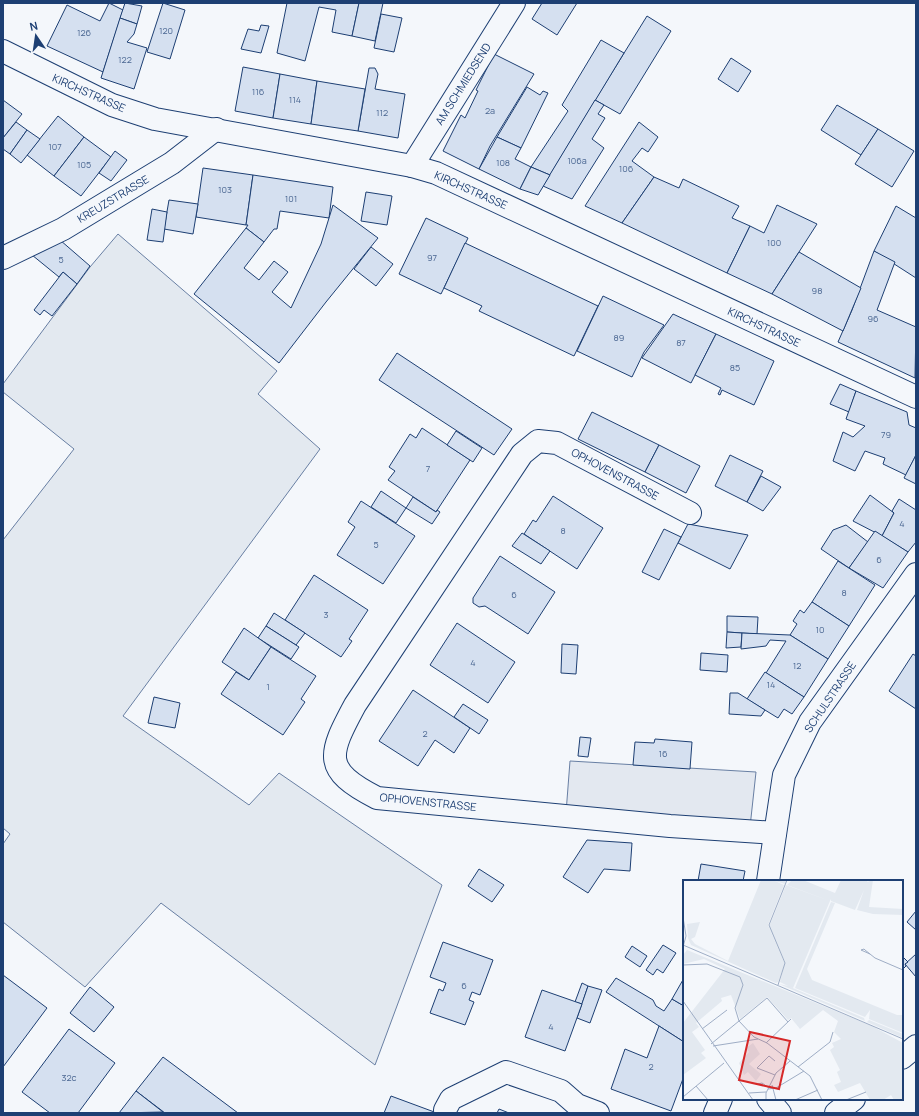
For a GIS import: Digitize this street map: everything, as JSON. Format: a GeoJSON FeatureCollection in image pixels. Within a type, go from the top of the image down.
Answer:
{"type":"FeatureCollection","features":[{"type":"Feature","properties":{"kind":"street","name":"AM SCHMIEDSEND"},"geometry":{"type":"LineString","coordinates":[[412,166],[514,3]]}},
{"type":"Feature","properties":{"kind":"street","name":"KIRCHSTRASSE"},"geometry":{"type":"LineString","coordinates":[[3,51],[112,105],[155,119],[412,166],[436,173],[916,397]]}},
{"type":"Feature","properties":{"kind":"street","name":"KREUZSTRASSE"},"geometry":{"type":"LineString","coordinates":[[3,258],[63,229],[172,163],[216,129]]}},
{"type":"Feature","properties":{"kind":"street","name":"OPHOVENSTRASSE"},"geometry":{"type":"LineString","coordinates":[[690,514],[557,443],[544,434],[522,454],[355,705],[340,733],[334,758],[341,776],[356,788],[377,798],[670,826],[775,833]]}},
{"type":"Feature","properties":{"kind":"street","name":"SCHULSTRASSE"},"geometry":{"type":"LineString","coordinates":[[768,880],[784,775],[810,722],[916,574]]}},
{"type":"Feature","properties":{"kind":"street"},"geometry":{"type":"LineString","coordinates":[[903,1057],[916,1046]]}},
{"type":"Feature","properties":{"kind":"street"},"geometry":{"type":"LineString","coordinates":[[445,1110],[450,1099],[506,1072],[561,1091],[577,1105],[598,1113]]}},
{"type":"Feature","properties":{"kind":"street"},"geometry":{"type":"LineString","coordinates":[[715,1113],[721,1100]]}},
{"type":"Feature","properties":{"kind":"street"},"geometry":{"type":"LineString","coordinates":[[769,1100],[780,1113]]}},
{"type":"Feature","properties":{"kind":"street"},"geometry":{"type":"LineString","coordinates":[[836,1113],[853,1100]]}},
{"type":"Feature","properties":{"kind":"shaded area"},"geometry":{"type":"Polygon","coordinates":[[[118,234],[277,371],[258,394],[320,449],[123,716],[249,805],[279,773],[442,885],[375,1065],[161,903],[85,987],[3,922],[3,844],[10,834],[3,828],[3,540],[74,449],[3,392],[3,384],[90,267],[118,234]]]}},
{"type":"Feature","properties":{"kind":"shaded area"},"geometry":{"type":"Polygon","coordinates":[[[570,761],[756,772],[750,827],[566,813],[570,761]]]}},
{"type":"Feature","properties":{"kind":"building"},"geometry":{"type":"Polygon","coordinates":[[[109,3],[123,10],[103,72],[47,46],[67,5],[100,21],[109,3]]]}},
{"type":"Feature","properties":{"kind":"building"},"geometry":{"type":"Polygon","coordinates":[[[125,3],[142,6],[137,24],[120,18],[125,3]]]}},
{"type":"Feature","properties":{"kind":"building"},"geometry":{"type":"Polygon","coordinates":[[[163,3],[185,10],[170,59],[147,52],[163,3]]]}},
{"type":"Feature","properties":{"kind":"building"},"geometry":{"type":"Polygon","coordinates":[[[287,3],[359,3],[352,36],[332,32],[336,10],[319,7],[305,61],[277,53],[287,3]]]}},
{"type":"Feature","properties":{"kind":"building"},"geometry":{"type":"Polygon","coordinates":[[[359,3],[383,3],[375,41],[352,36],[359,3]]]}},
{"type":"Feature","properties":{"kind":"building"},"geometry":{"type":"Polygon","coordinates":[[[542,3],[577,3],[557,35],[532,19],[542,3]]]}},
{"type":"Feature","properties":{"kind":"building"},"geometry":{"type":"Polygon","coordinates":[[[381,14],[402,18],[394,52],[374,48],[381,14]]]}},
{"type":"Feature","properties":{"kind":"building"},"geometry":{"type":"Polygon","coordinates":[[[647,16],[671,31],[620,114],[595,100],[647,16]]]}},
{"type":"Feature","properties":{"kind":"building"},"geometry":{"type":"Polygon","coordinates":[[[120,18],[137,24],[134,34],[127,42],[147,48],[134,89],[101,78],[120,18]]]}},
{"type":"Feature","properties":{"kind":"building"},"geometry":{"type":"Polygon","coordinates":[[[261,25],[269,26],[261,53],[241,49],[248,29],[259,31],[261,25]]]}},
{"type":"Feature","properties":{"kind":"building"},"geometry":{"type":"Polygon","coordinates":[[[601,40],[624,53],[550,175],[531,167],[568,111],[562,105],[601,40]]]}},
{"type":"Feature","properties":{"kind":"building"},"geometry":{"type":"Polygon","coordinates":[[[494,54],[534,74],[490,146],[479,169],[443,151],[461,115],[465,118],[478,91],[476,90],[494,54]]]}},
{"type":"Feature","properties":{"kind":"building"},"geometry":{"type":"Polygon","coordinates":[[[731,58],[751,71],[738,92],[718,79],[731,58]]]}},
{"type":"Feature","properties":{"kind":"building"},"geometry":{"type":"Polygon","coordinates":[[[243,67],[280,74],[273,118],[235,111],[243,67]]]}},
{"type":"Feature","properties":{"kind":"building"},"geometry":{"type":"Polygon","coordinates":[[[369,68],[375,68],[378,74],[375,89],[405,94],[398,138],[358,131],[369,68]]]}},
{"type":"Feature","properties":{"kind":"building"},"geometry":{"type":"Polygon","coordinates":[[[280,74],[317,81],[311,124],[273,118],[280,74]]]}},
{"type":"Feature","properties":{"kind":"building"},"geometry":{"type":"Polygon","coordinates":[[[317,81],[365,89],[358,131],[311,124],[317,81]]]}},
{"type":"Feature","properties":{"kind":"building"},"geometry":{"type":"Polygon","coordinates":[[[527,87],[540,95],[543,91],[548,93],[521,148],[497,137],[527,87]]]}},
{"type":"Feature","properties":{"kind":"building"},"geometry":{"type":"Polygon","coordinates":[[[3,100],[22,114],[3,138],[3,100]]]}},
{"type":"Feature","properties":{"kind":"building"},"geometry":{"type":"Polygon","coordinates":[[[595,100],[604,105],[598,114],[605,118],[592,139],[604,148],[572,199],[543,186],[595,100]]]}},
{"type":"Feature","properties":{"kind":"building"},"geometry":{"type":"Polygon","coordinates":[[[837,105],[878,129],[861,155],[821,130],[837,105]]]}},
{"type":"Feature","properties":{"kind":"building"},"geometry":{"type":"Polygon","coordinates":[[[58,116],[84,137],[54,176],[27,155],[58,116]]]}},
{"type":"Feature","properties":{"kind":"building"},"geometry":{"type":"Polygon","coordinates":[[[16,122],[27,130],[10,154],[3,149],[3,138],[16,122]]]}},
{"type":"Feature","properties":{"kind":"building"},"geometry":{"type":"Polygon","coordinates":[[[639,122],[658,137],[648,152],[642,148],[632,161],[654,177],[622,223],[585,206],[639,122]]]}},
{"type":"Feature","properties":{"kind":"building"},"geometry":{"type":"Polygon","coordinates":[[[878,129],[914,151],[892,187],[855,164],[878,129]]]}},
{"type":"Feature","properties":{"kind":"building"},"geometry":{"type":"Polygon","coordinates":[[[27,130],[40,139],[21,163],[10,154],[27,130]]]}},
{"type":"Feature","properties":{"kind":"building"},"geometry":{"type":"Polygon","coordinates":[[[84,137],[111,157],[81,196],[54,176],[84,137]]]}},
{"type":"Feature","properties":{"kind":"building"},"geometry":{"type":"Polygon","coordinates":[[[497,137],[521,148],[515,159],[531,167],[520,189],[479,169],[497,137]]]}},
{"type":"Feature","properties":{"kind":"building"},"geometry":{"type":"Polygon","coordinates":[[[115,151],[127,160],[111,181],[99,173],[115,151]]]}},
{"type":"Feature","properties":{"kind":"building"},"geometry":{"type":"Polygon","coordinates":[[[531,167],[550,175],[538,195],[520,189],[531,167]]]}},
{"type":"Feature","properties":{"kind":"building"},"geometry":{"type":"Polygon","coordinates":[[[203,168],[253,175],[246,225],[196,217],[203,168]]]}},
{"type":"Feature","properties":{"kind":"building"},"geometry":{"type":"Polygon","coordinates":[[[253,175],[333,187],[329,218],[280,211],[277,229],[274,229],[264,242],[246,228],[248,225],[246,225],[253,175]]]}},
{"type":"Feature","properties":{"kind":"building"},"geometry":{"type":"Polygon","coordinates":[[[654,177],[679,188],[683,179],[739,206],[732,218],[750,226],[727,273],[622,223],[654,177]]]}},
{"type":"Feature","properties":{"kind":"building"},"geometry":{"type":"Polygon","coordinates":[[[366,192],[392,196],[387,225],[361,221],[366,192]]]}},
{"type":"Feature","properties":{"kind":"building"},"geometry":{"type":"Polygon","coordinates":[[[169,200],[198,204],[193,234],[164,229],[169,200]]]}},
{"type":"Feature","properties":{"kind":"building"},"geometry":{"type":"Polygon","coordinates":[[[333,205],[378,238],[279,363],[194,294],[246,228],[264,242],[244,268],[259,280],[274,261],[288,272],[272,292],[291,308],[321,244],[333,205]]]}},
{"type":"Feature","properties":{"kind":"building"},"geometry":{"type":"Polygon","coordinates":[[[777,205],[817,224],[772,294],[727,273],[750,226],[764,233],[777,205]]]}},
{"type":"Feature","properties":{"kind":"building"},"geometry":{"type":"Polygon","coordinates":[[[896,206],[916,218],[916,278],[874,251],[896,206]]]}},
{"type":"Feature","properties":{"kind":"building"},"geometry":{"type":"Polygon","coordinates":[[[152,209],[167,212],[163,242],[147,240],[152,209]]]}},
{"type":"Feature","properties":{"kind":"building"},"geometry":{"type":"Polygon","coordinates":[[[426,218],[468,238],[441,294],[399,274],[426,218]]]}},
{"type":"Feature","properties":{"kind":"building"},"geometry":{"type":"Polygon","coordinates":[[[60,240],[90,266],[77,284],[63,272],[59,277],[32,255],[60,240]]]}},
{"type":"Feature","properties":{"kind":"building"},"geometry":{"type":"Polygon","coordinates":[[[465,243],[598,306],[574,356],[479,311],[482,306],[444,288],[465,243]]]}},
{"type":"Feature","properties":{"kind":"building"},"geometry":{"type":"Polygon","coordinates":[[[371,247],[393,264],[376,286],[354,269],[371,247]]]}},
{"type":"Feature","properties":{"kind":"building"},"geometry":{"type":"Polygon","coordinates":[[[874,251],[895,262],[877,310],[916,327],[915,378],[838,342],[852,310],[874,251]]]}},
{"type":"Feature","properties":{"kind":"building"},"geometry":{"type":"Polygon","coordinates":[[[799,252],[861,288],[843,331],[772,294],[799,252]]]}},
{"type":"Feature","properties":{"kind":"building"},"geometry":{"type":"Polygon","coordinates":[[[63,272],[77,284],[52,316],[44,310],[40,315],[34,310],[63,272]]]}},
{"type":"Feature","properties":{"kind":"building"},"geometry":{"type":"Polygon","coordinates":[[[603,296],[664,325],[644,352],[632,377],[577,351],[603,296]]]}},
{"type":"Feature","properties":{"kind":"building"},"geometry":{"type":"Polygon","coordinates":[[[673,314],[716,334],[691,383],[642,358],[673,314]]]}},
{"type":"Feature","properties":{"kind":"building"},"geometry":{"type":"Polygon","coordinates":[[[716,334],[774,361],[754,405],[722,390],[720,395],[718,394],[721,388],[695,375],[716,334]]]}},
{"type":"Feature","properties":{"kind":"building"},"geometry":{"type":"Polygon","coordinates":[[[397,353],[512,429],[494,455],[379,380],[397,353]]]}},
{"type":"Feature","properties":{"kind":"building"},"geometry":{"type":"Polygon","coordinates":[[[840,384],[856,391],[849,412],[830,404],[840,384]]]}},
{"type":"Feature","properties":{"kind":"building"},"geometry":{"type":"Polygon","coordinates":[[[856,391],[907,412],[909,425],[916,428],[916,455],[906,475],[883,464],[885,458],[865,451],[855,471],[833,461],[843,432],[853,437],[865,426],[846,419],[856,391]]]}},
{"type":"Feature","properties":{"kind":"building"},"geometry":{"type":"Polygon","coordinates":[[[592,412],[659,445],[645,472],[578,439],[592,412]]]}},
{"type":"Feature","properties":{"kind":"building"},"geometry":{"type":"Polygon","coordinates":[[[422,428],[470,460],[436,512],[388,480],[395,471],[389,467],[410,434],[416,438],[422,428]]]}},
{"type":"Feature","properties":{"kind":"building"},"geometry":{"type":"Polygon","coordinates":[[[456,431],[482,448],[473,462],[447,445],[456,431]]]}},
{"type":"Feature","properties":{"kind":"building"},"geometry":{"type":"Polygon","coordinates":[[[659,445],[700,466],[686,493],[645,472],[659,445]]]}},
{"type":"Feature","properties":{"kind":"building"},"geometry":{"type":"Polygon","coordinates":[[[730,455],[763,471],[747,502],[715,486],[730,455]]]}},
{"type":"Feature","properties":{"kind":"building"},"geometry":{"type":"Polygon","coordinates":[[[916,455],[916,484],[904,478],[916,455]]]}},
{"type":"Feature","properties":{"kind":"building"},"geometry":{"type":"Polygon","coordinates":[[[761,476],[781,487],[763,511],[747,502],[761,476]]]}},
{"type":"Feature","properties":{"kind":"building"},"geometry":{"type":"Polygon","coordinates":[[[381,491],[406,508],[396,523],[371,507],[381,491]]]}},
{"type":"Feature","properties":{"kind":"building"},"geometry":{"type":"Polygon","coordinates":[[[870,495],[894,513],[882,536],[853,521],[870,495]]]}},
{"type":"Feature","properties":{"kind":"building"},"geometry":{"type":"Polygon","coordinates":[[[553,496],[603,528],[577,569],[524,534],[533,520],[536,522],[553,496]]]}},
{"type":"Feature","properties":{"kind":"building"},"geometry":{"type":"Polygon","coordinates":[[[413,497],[436,512],[437,510],[440,512],[432,524],[406,508],[413,497]]]}},
{"type":"Feature","properties":{"kind":"building"},"geometry":{"type":"Polygon","coordinates":[[[899,499],[916,510],[916,542],[908,552],[882,536],[894,513],[892,511],[899,499]]]}},
{"type":"Feature","properties":{"kind":"building"},"geometry":{"type":"Polygon","coordinates":[[[361,501],[415,536],[383,584],[337,555],[355,527],[348,522],[361,501]]]}},
{"type":"Feature","properties":{"kind":"building"},"geometry":{"type":"Polygon","coordinates":[[[688,524],[748,535],[730,569],[678,543],[688,524]]]}},
{"type":"Feature","properties":{"kind":"building"},"geometry":{"type":"Polygon","coordinates":[[[846,525],[868,542],[849,568],[821,549],[833,530],[846,525]]]}},
{"type":"Feature","properties":{"kind":"building"},"geometry":{"type":"Polygon","coordinates":[[[664,529],[681,537],[659,580],[642,572],[664,529]]]}},
{"type":"Feature","properties":{"kind":"building"},"geometry":{"type":"Polygon","coordinates":[[[875,531],[908,552],[883,588],[849,568],[875,531]]]}},
{"type":"Feature","properties":{"kind":"building"},"geometry":{"type":"Polygon","coordinates":[[[522,533],[550,551],[541,564],[512,546],[522,533]]]}},
{"type":"Feature","properties":{"kind":"building"},"geometry":{"type":"Polygon","coordinates":[[[500,556],[555,592],[528,634],[485,606],[479,607],[473,603],[473,598],[500,556]]]}},
{"type":"Feature","properties":{"kind":"building"},"geometry":{"type":"Polygon","coordinates":[[[838,561],[875,585],[849,626],[812,602],[838,561]]]}},
{"type":"Feature","properties":{"kind":"building"},"geometry":{"type":"Polygon","coordinates":[[[314,575],[368,610],[349,639],[352,641],[341,657],[285,620],[314,575]]]}},
{"type":"Feature","properties":{"kind":"building"},"geometry":{"type":"Polygon","coordinates":[[[812,602],[849,626],[828,659],[790,635],[797,624],[793,621],[800,610],[804,613],[812,602]]]}},
{"type":"Feature","properties":{"kind":"building"},"geometry":{"type":"Polygon","coordinates":[[[274,613],[305,633],[296,645],[266,626],[274,613]]]}},
{"type":"Feature","properties":{"kind":"building"},"geometry":{"type":"Polygon","coordinates":[[[727,616],[758,617],[757,634],[727,632],[727,616]]]}},
{"type":"Feature","properties":{"kind":"building"},"geometry":{"type":"Polygon","coordinates":[[[457,623],[515,662],[488,703],[430,665],[457,623]]]}},
{"type":"Feature","properties":{"kind":"building"},"geometry":{"type":"Polygon","coordinates":[[[266,626],[299,647],[291,659],[258,638],[266,626]]]}},
{"type":"Feature","properties":{"kind":"building"},"geometry":{"type":"Polygon","coordinates":[[[244,628],[271,647],[249,680],[222,662],[244,628]]]}},
{"type":"Feature","properties":{"kind":"building"},"geometry":{"type":"Polygon","coordinates":[[[727,632],[742,633],[741,647],[726,648],[727,632]]]}},
{"type":"Feature","properties":{"kind":"building"},"geometry":{"type":"Polygon","coordinates":[[[742,633],[790,635],[828,659],[804,697],[766,673],[786,641],[770,640],[766,646],[741,649],[742,633]]]}},
{"type":"Feature","properties":{"kind":"building"},"geometry":{"type":"Polygon","coordinates":[[[562,644],[578,645],[576,674],[561,673],[562,644]]]}},
{"type":"Feature","properties":{"kind":"building"},"geometry":{"type":"Polygon","coordinates":[[[271,647],[316,676],[301,699],[305,702],[283,735],[221,694],[236,672],[249,680],[271,647]]]}},
{"type":"Feature","properties":{"kind":"building"},"geometry":{"type":"Polygon","coordinates":[[[701,653],[728,655],[727,672],[700,670],[701,653]]]}},
{"type":"Feature","properties":{"kind":"building"},"geometry":{"type":"Polygon","coordinates":[[[913,654],[916,656],[916,709],[889,691],[913,654]]]}},
{"type":"Feature","properties":{"kind":"building"},"geometry":{"type":"Polygon","coordinates":[[[765,672],[804,697],[792,714],[784,709],[778,718],[747,699],[765,672]]]}},
{"type":"Feature","properties":{"kind":"building"},"geometry":{"type":"Polygon","coordinates":[[[413,690],[470,728],[454,753],[435,740],[418,766],[379,741],[413,690]]]}},
{"type":"Feature","properties":{"kind":"building"},"geometry":{"type":"Polygon","coordinates":[[[730,693],[738,693],[765,710],[761,716],[729,714],[730,693]]]}},
{"type":"Feature","properties":{"kind":"building"},"geometry":{"type":"Polygon","coordinates":[[[154,697],[180,703],[175,728],[148,723],[154,697]]]}},
{"type":"Feature","properties":{"kind":"building"},"geometry":{"type":"Polygon","coordinates":[[[463,704],[488,720],[479,734],[454,717],[463,704]]]}},
{"type":"Feature","properties":{"kind":"building"},"geometry":{"type":"Polygon","coordinates":[[[580,737],[591,738],[588,757],[578,756],[580,737]]]}},
{"type":"Feature","properties":{"kind":"building"},"geometry":{"type":"Polygon","coordinates":[[[655,739],[692,742],[690,769],[633,765],[635,742],[654,743],[655,739]]]}},
{"type":"Feature","properties":{"kind":"building"},"geometry":{"type":"Polygon","coordinates":[[[587,840],[632,843],[630,871],[604,869],[588,893],[563,877],[587,840]]]}},
{"type":"Feature","properties":{"kind":"building"},"geometry":{"type":"Polygon","coordinates":[[[701,864],[745,871],[743,880],[698,880],[701,864]]]}},
{"type":"Feature","properties":{"kind":"building"},"geometry":{"type":"Polygon","coordinates":[[[479,869],[504,885],[492,902],[468,886],[479,869]]]}},
{"type":"Feature","properties":{"kind":"building"},"geometry":{"type":"Polygon","coordinates":[[[916,911],[916,930],[907,922],[916,911]]]}},
{"type":"Feature","properties":{"kind":"building"},"geometry":{"type":"Polygon","coordinates":[[[443,942],[493,960],[480,995],[472,992],[469,1000],[474,1002],[465,1025],[430,1013],[439,989],[443,991],[446,983],[430,977],[443,942]]]}},
{"type":"Feature","properties":{"kind":"building"},"geometry":{"type":"Polygon","coordinates":[[[663,945],[676,953],[663,973],[657,969],[653,975],[646,970],[663,945]]]}},
{"type":"Feature","properties":{"kind":"building"},"geometry":{"type":"Polygon","coordinates":[[[632,946],[647,956],[640,967],[625,957],[632,946]]]}},
{"type":"Feature","properties":{"kind":"building"},"geometry":{"type":"Polygon","coordinates":[[[916,954],[916,977],[905,964],[916,954]]]}},
{"type":"Feature","properties":{"kind":"building"},"geometry":{"type":"Polygon","coordinates":[[[903,957],[908,962],[905,964],[906,966],[903,969],[903,957]]]}},
{"type":"Feature","properties":{"kind":"building"},"geometry":{"type":"Polygon","coordinates":[[[3,975],[47,1008],[3,1067],[3,975]]]}},
{"type":"Feature","properties":{"kind":"building"},"geometry":{"type":"Polygon","coordinates":[[[616,978],[653,1000],[656,1006],[664,1011],[672,999],[683,1005],[683,1041],[606,992],[616,978]]]}},
{"type":"Feature","properties":{"kind":"building"},"geometry":{"type":"Polygon","coordinates":[[[683,980],[683,1005],[672,999],[683,980]]]}},
{"type":"Feature","properties":{"kind":"building"},"geometry":{"type":"Polygon","coordinates":[[[582,983],[588,986],[582,1004],[575,1002],[582,983]]]}},
{"type":"Feature","properties":{"kind":"building"},"geometry":{"type":"Polygon","coordinates":[[[588,986],[602,990],[590,1023],[577,1018],[588,986]]]}},
{"type":"Feature","properties":{"kind":"building"},"geometry":{"type":"Polygon","coordinates":[[[90,987],[114,1007],[94,1032],[70,1013],[90,987]]]}},
{"type":"Feature","properties":{"kind":"building"},"geometry":{"type":"Polygon","coordinates":[[[542,990],[582,1004],[565,1051],[525,1037],[542,990]]]}},
{"type":"Feature","properties":{"kind":"building"},"geometry":{"type":"Polygon","coordinates":[[[659,1026],[683,1041],[683,1079],[671,1111],[611,1089],[625,1049],[647,1058],[659,1026]]]}},
{"type":"Feature","properties":{"kind":"building"},"geometry":{"type":"Polygon","coordinates":[[[69,1029],[115,1063],[78,1113],[50,1113],[22,1092],[69,1029]]]}},
{"type":"Feature","properties":{"kind":"building"},"geometry":{"type":"Polygon","coordinates":[[[163,1057],[238,1113],[165,1113],[136,1091],[163,1057]]]}},
{"type":"Feature","properties":{"kind":"building"},"geometry":{"type":"Polygon","coordinates":[[[136,1091],[163,1112],[119,1113],[136,1091]]]}},
{"type":"Feature","properties":{"kind":"building"},"geometry":{"type":"Polygon","coordinates":[[[391,1096],[437,1113],[384,1113],[391,1096]]]}},
{"type":"Feature","properties":{"kind":"building"},"geometry":{"type":"Polygon","coordinates":[[[499,1109],[509,1113],[497,1113],[499,1109]]]}}]}
